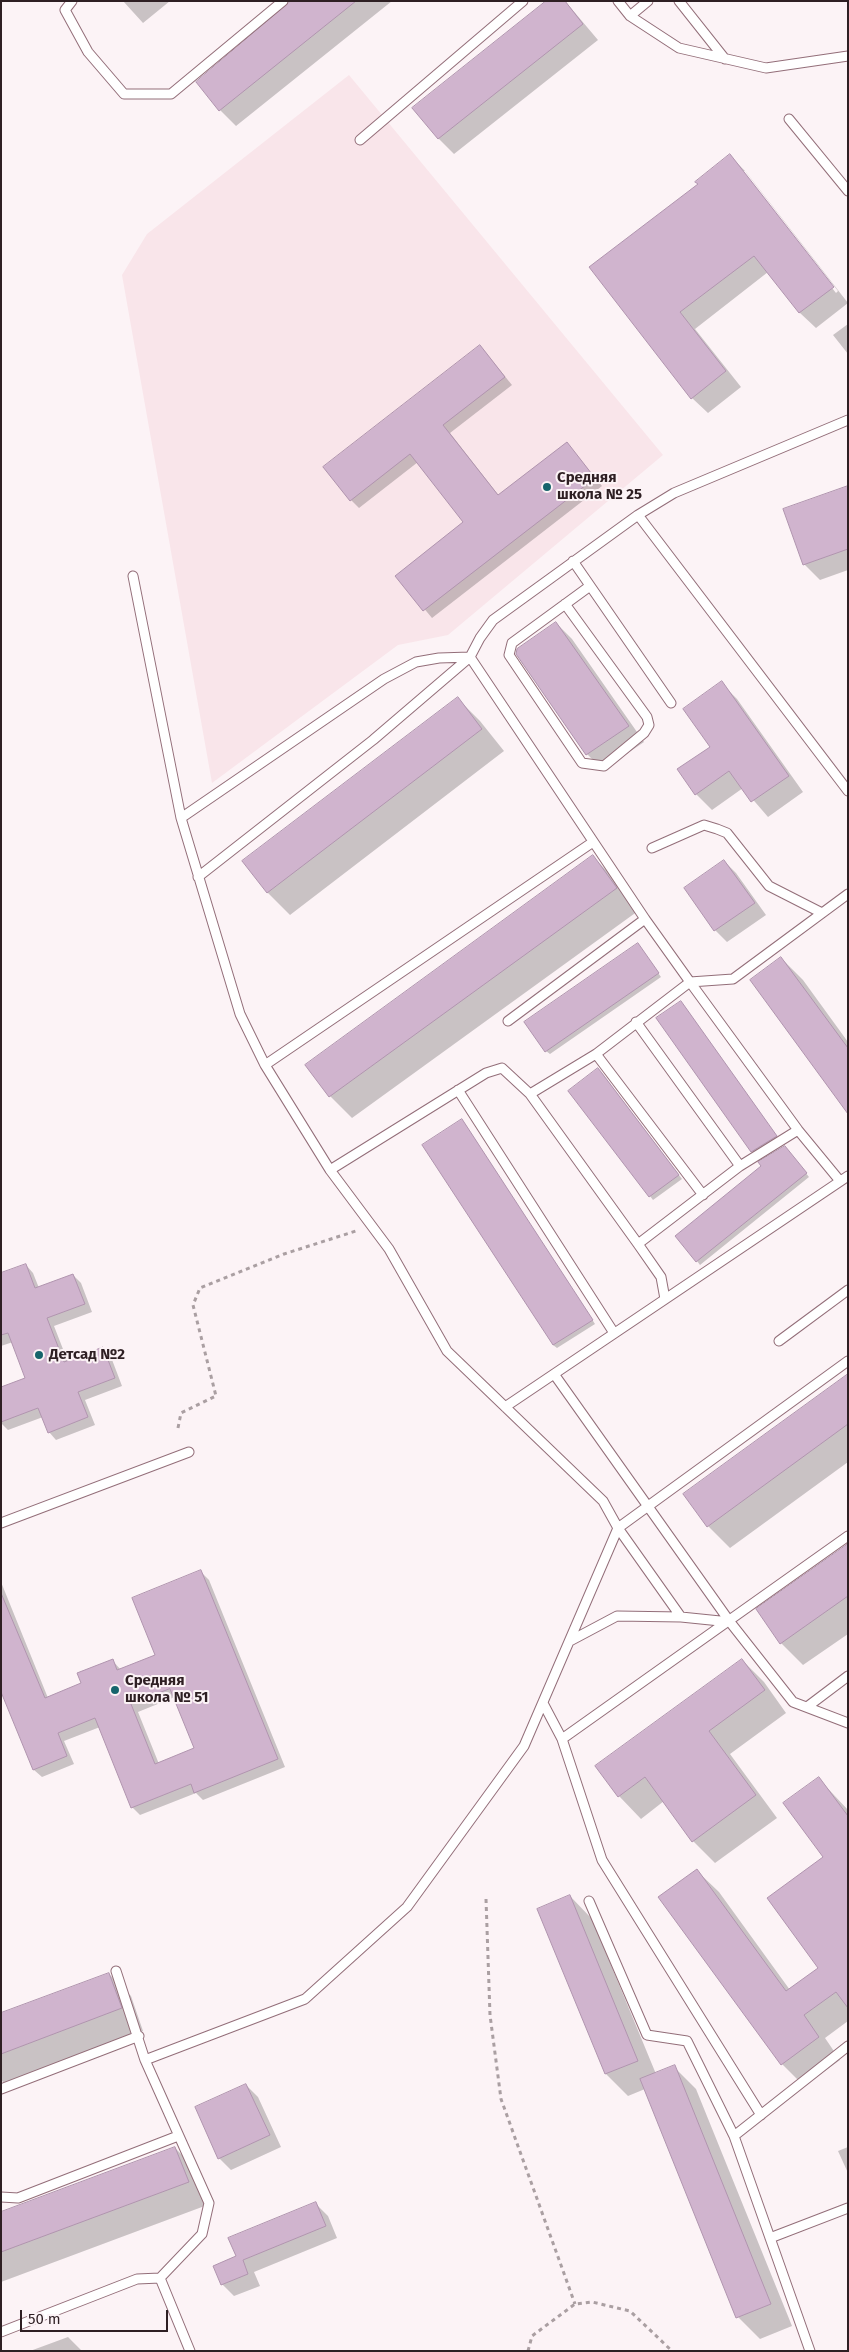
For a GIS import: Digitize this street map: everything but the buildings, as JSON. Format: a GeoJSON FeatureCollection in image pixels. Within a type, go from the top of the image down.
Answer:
{"type":"FeatureCollection","features":[{"type":"Feature","properties":{"kind":"lane"},"geometry":{"type":"LineString","coordinates":[[72,1],[65,10],[88,52],[124,94],[171,94],[283,1]]}},
{"type":"Feature","properties":{"kind":"lane"},"geometry":{"type":"LineString","coordinates":[[360,140],[523,1]]}},
{"type":"Feature","properties":{"kind":"lane"},"geometry":{"type":"LineString","coordinates":[[618,1],[630,16],[679,48],[766,68],[848,56]]}},
{"type":"Feature","properties":{"kind":"lane"},"geometry":{"type":"LineString","coordinates":[[630,16],[648,1]]}},
{"type":"Feature","properties":{"kind":"lane"},"geometry":{"type":"LineString","coordinates":[[679,1],[725,59]]}},
{"type":"Feature","properties":{"kind":"lane"},"geometry":{"type":"LineString","coordinates":[[790,119],[848,191]]}},
{"type":"Feature","properties":{"kind":"lane"},"geometry":{"type":"LineString","coordinates":[[840,181],[848,174]]}},
{"type":"Feature","properties":{"kind":"lane"},"geometry":{"type":"LineString","coordinates":[[198,877],[373,740],[470,657],[480,638],[493,620],[638,515],[674,493],[848,420]]}},
{"type":"Feature","properties":{"kind":"lane"},"geometry":{"type":"LineString","coordinates":[[638,515],[848,791]]}},
{"type":"Feature","properties":{"kind":"lane"},"geometry":{"type":"LineString","coordinates":[[573,561],[670,703]]}},
{"type":"Feature","properties":{"kind":"lane"},"geometry":{"type":"LineString","coordinates":[[133,576],[181,818],[240,1014],[265,1065],[330,1170],[389,1248],[447,1351],[603,1501],[618,1528],[682,1617]]}},
{"type":"Feature","properties":{"kind":"lane"},"geometry":{"type":"LineString","coordinates":[[566,604],[647,717],[649,725],[644,733],[604,766],[582,763],[509,655],[512,643],[590,586]]}},
{"type":"Feature","properties":{"kind":"lane"},"geometry":{"type":"LineString","coordinates":[[181,818],[384,679],[416,662],[439,658],[470,657]]}},
{"type":"Feature","properties":{"kind":"lane"},"geometry":{"type":"LineString","coordinates":[[470,657],[645,919],[690,982],[798,1130],[844,1178],[505,1407]]}},
{"type":"Feature","properties":{"kind":"lane"},"geometry":{"type":"LineString","coordinates":[[652,848],[704,825],[717,828],[727,833],[769,886],[822,914]]}},
{"type":"Feature","properties":{"kind":"lane"},"geometry":{"type":"LineString","coordinates":[[265,1065],[593,842]]}},
{"type":"Feature","properties":{"kind":"lane"},"geometry":{"type":"LineString","coordinates":[[530,1094],[596,1054],[690,982],[733,979],[847,896]]}},
{"type":"Feature","properties":{"kind":"lane"},"geometry":{"type":"LineString","coordinates":[[508,1021],[645,919]]}},
{"type":"Feature","properties":{"kind":"lane"},"geometry":{"type":"LineString","coordinates":[[636,1022],[740,1166]]}},
{"type":"Feature","properties":{"kind":"lane"},"geometry":{"type":"LineString","coordinates":[[596,1054],[703,1195]]}},
{"type":"Feature","properties":{"kind":"lane"},"geometry":{"type":"LineString","coordinates":[[330,1170],[486,1073],[502,1068],[530,1094],[638,1244],[661,1278],[665,1299]]}},
{"type":"Feature","properties":{"kind":"lane"},"geometry":{"type":"LineString","coordinates":[[458,1090],[614,1333]]}},
{"type":"Feature","properties":{"kind":"lane"},"geometry":{"type":"LineString","coordinates":[[638,1244],[740,1166],[798,1130]]}},
{"type":"Feature","properties":{"kind":"lane"},"geometry":{"type":"LineString","coordinates":[[779,1341],[848,1290]]}},
{"type":"Feature","properties":{"kind":"lane"},"geometry":{"type":"LineString","coordinates":[[145,2060],[305,1999],[407,1907],[524,1746],[618,1528],[848,1361]]}},
{"type":"Feature","properties":{"kind":"lane"},"geometry":{"type":"LineString","coordinates":[[554,1374],[730,1622],[793,1702],[848,1723]]}},
{"type":"Feature","properties":{"kind":"lane"},"geometry":{"type":"LineString","coordinates":[[1,1523],[189,1452]]}},
{"type":"Feature","properties":{"kind":"lane"},"geometry":{"type":"LineString","coordinates":[[562,1739],[730,1622],[848,1536]]}},
{"type":"Feature","properties":{"kind":"lane"},"geometry":{"type":"LineString","coordinates":[[570,1641],[617,1616],[682,1617],[730,1622]]}},
{"type":"Feature","properties":{"kind":"lane"},"geometry":{"type":"LineString","coordinates":[[807,1707],[848,1676]]}},
{"type":"Feature","properties":{"kind":"lane"},"geometry":{"type":"LineString","coordinates":[[543,1703],[562,1739],[602,1860],[761,2114]]}},
{"type":"Feature","properties":{"kind":"lane"},"geometry":{"type":"LineString","coordinates":[[590,1901],[647,2035],[687,2041],[734,2136],[810,2351]]}},
{"type":"Feature","properties":{"kind":"lane"},"geometry":{"type":"LineString","coordinates":[[1,2332],[137,2279],[160,2278],[202,2234],[209,2203],[145,2060],[139,2036],[116,1971]]}},
{"type":"Feature","properties":{"kind":"lane"},"geometry":{"type":"LineString","coordinates":[[1,2089],[139,2036]]}},
{"type":"Feature","properties":{"kind":"lane"},"geometry":{"type":"LineString","coordinates":[[734,2136],[848,2046]]}},
{"type":"Feature","properties":{"kind":"lane"},"geometry":{"type":"LineString","coordinates":[[1,2196],[18,2198],[178,2136]]}},
{"type":"Feature","properties":{"kind":"lane"},"geometry":{"type":"LineString","coordinates":[[770,2238],[848,2208]]}},
{"type":"Feature","properties":{"kind":"lane"},"geometry":{"type":"LineString","coordinates":[[160,2278],[190,2351]]}},
{"type":"Feature","properties":{"kind":"path"},"geometry":{"type":"LineString","coordinates":[[178,1428],[181,1413],[216,1396],[193,1305],[200,1288],[284,1254],[360,1230]]}},
{"type":"Feature","properties":{"kind":"path"},"geometry":{"type":"LineString","coordinates":[[486,1899],[490,2014],[501,2099],[575,2304]]}},
{"type":"Feature","properties":{"kind":"path"},"geometry":{"type":"LineString","coordinates":[[528,2351],[532,2336],[575,2304],[592,2302],[630,2311],[672,2351]]}},
{"type":"Feature","properties":{"kind":"shaded area"},"geometry":{"type":"Polygon","coordinates":[[[349,75],[663,455],[448,635],[398,645],[212,783],[122,275],[147,234],[349,75]]]}},
{"type":"Feature","properties":{"kind":"place","name":"Средняя школа № 25"},"geometry":{"type":"Point","coordinates":[547,487]}},
{"type":"Feature","properties":{"kind":"place","name":"Детсад №2"},"geometry":{"type":"Point","coordinates":[39,1355]}},
{"type":"Feature","properties":{"kind":"place","name":"Средняя школа № 51"},"geometry":{"type":"Point","coordinates":[115,1690]}}]}
